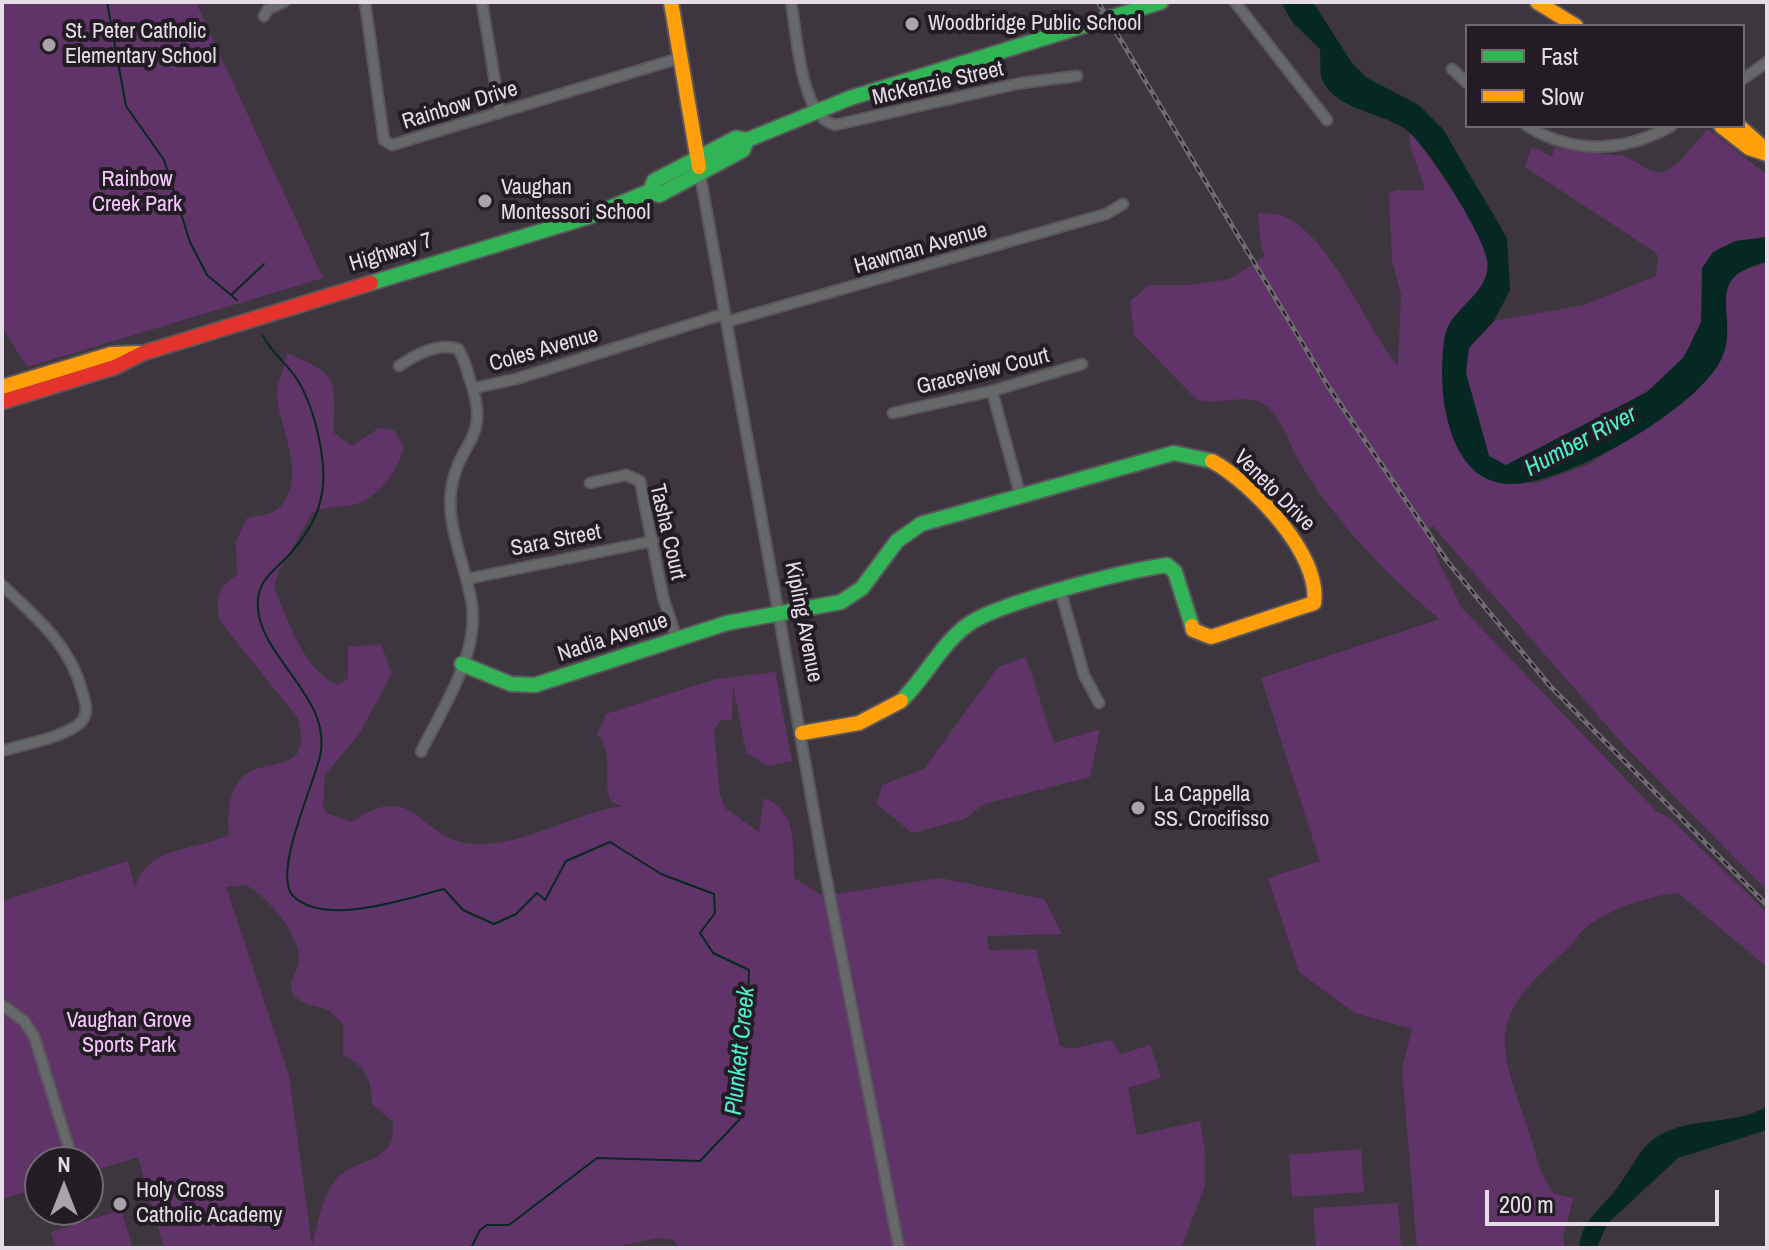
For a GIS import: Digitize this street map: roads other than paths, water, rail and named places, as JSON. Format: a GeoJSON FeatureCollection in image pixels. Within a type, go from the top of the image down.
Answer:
{"type":"FeatureCollection","features":[{"type":"Feature","properties":{"kind":"street"},"geometry":{"type":"LineString","coordinates":[[264,16],[268,9],[284,2]]}},
{"type":"Feature","properties":{"kind":"street","name":"Rainbow Drive"},"geometry":{"type":"LineString","coordinates":[[365,2],[384,140],[392,145],[680,58]]}},
{"type":"Feature","properties":{"kind":"street"},"geometry":{"type":"LineString","coordinates":[[482,2],[500,113]]}},
{"type":"Feature","properties":{"kind":"street","name":"Kipling Avenue"},"geometry":{"type":"LineString","coordinates":[[671,2],[822,857],[899,1248]]}},
{"type":"Feature","properties":{"kind":"street"},"geometry":{"type":"LineString","coordinates":[[791,2],[807,91],[815,110]]}},
{"type":"Feature","properties":{"kind":"street","name":"Highway 7"},"geometry":{"type":"LineString","coordinates":[[2,402],[115,367],[143,353],[588,217],[650,191],[659,195],[698,166],[743,150],[747,140],[815,110],[1161,2]]}},
{"type":"Feature","properties":{"kind":"street"},"geometry":{"type":"LineString","coordinates":[[1235,2],[1327,120]]}},
{"type":"Feature","properties":{"kind":"street"},"geometry":{"type":"LineString","coordinates":[[1537,2],[1573,24]]}},
{"type":"Feature","properties":{"kind":"street"},"geometry":{"type":"LineString","coordinates":[[1745,78],[1767,62]]}},
{"type":"Feature","properties":{"kind":"street"},"geometry":{"type":"LineString","coordinates":[[1452,69],[1465,81]]}},
{"type":"Feature","properties":{"kind":"street","name":"McKenzie Street"},"geometry":{"type":"LineString","coordinates":[[815,110],[825,123],[843,124],[1021,83],[1077,76]]}},
{"type":"Feature","properties":{"kind":"street"},"geometry":{"type":"LineString","coordinates":[[1532,128],[1571,144],[1608,148],[1630,145],[1667,128]]}},
{"type":"Feature","properties":{"kind":"street"},"geometry":{"type":"LineString","coordinates":[[1724,128],[1749,148],[1767,152]]}},
{"type":"Feature","properties":{"kind":"street"},"geometry":{"type":"LineString","coordinates":[[1741,128],[1767,152]]}},
{"type":"Feature","properties":{"kind":"street","name":"Hawman Avenue"},"geometry":{"type":"LineString","coordinates":[[725,318],[1106,214],[1123,204]]}},
{"type":"Feature","properties":{"kind":"street","name":"Coles Avenue"},"geometry":{"type":"LineString","coordinates":[[399,366],[413,356],[453,347],[461,353],[474,388],[725,318]]}},
{"type":"Feature","properties":{"kind":"street","name":"Highway 7"},"geometry":{"type":"LineString","coordinates":[[2,387],[111,354],[143,353]]}},
{"type":"Feature","properties":{"kind":"street","name":"Graceview Court"},"geometry":{"type":"LineString","coordinates":[[893,413],[992,391],[1082,364]]}},
{"type":"Feature","properties":{"kind":"street"},"geometry":{"type":"LineString","coordinates":[[62,384],[71,366]]}},
{"type":"Feature","properties":{"kind":"street"},"geometry":{"type":"LineString","coordinates":[[421,752],[462,664],[473,623],[451,492],[477,429],[479,409],[474,388]]}},
{"type":"Feature","properties":{"kind":"street"},"geometry":{"type":"LineString","coordinates":[[992,391],[1020,494]]}},
{"type":"Feature","properties":{"kind":"street","name":"Veneto Drive"},"geometry":{"type":"LineString","coordinates":[[779,614],[834,604],[848,598],[866,583],[897,541],[914,527],[1163,454],[1185,453],[1205,458],[1231,474],[1299,545],[1311,568],[1318,595],[1309,606],[1206,637],[1193,630],[1175,572],[1167,565],[1061,593],[973,621],[910,695],[891,712],[874,719],[802,733]]}},
{"type":"Feature","properties":{"kind":"street","name":"Tasha Court"},"geometry":{"type":"LineString","coordinates":[[590,483],[626,475],[640,481],[663,597],[677,640]]}},
{"type":"Feature","properties":{"kind":"street","name":"Sara Street"},"geometry":{"type":"LineString","coordinates":[[467,579],[653,541]]}},
{"type":"Feature","properties":{"kind":"street"},"geometry":{"type":"LineString","coordinates":[[2,585],[65,649],[77,673],[86,707],[84,718],[72,728],[2,751]]}},
{"type":"Feature","properties":{"kind":"street"},"geometry":{"type":"LineString","coordinates":[[1061,593],[1084,675],[1099,703]]}},
{"type":"Feature","properties":{"kind":"street","name":"Nadia Avenue"},"geometry":{"type":"LineString","coordinates":[[462,664],[511,684],[535,685],[727,623],[779,614]]}},
{"type":"Feature","properties":{"kind":"street"},"geometry":{"type":"LineString","coordinates":[[2,1005],[24,1021],[34,1036],[68,1146]]}},
{"type":"Feature","properties":{"kind":"water","name":"Humber River"},"geometry":{"type":"Polygon","coordinates":[[[1281,2],[1313,2],[1352,63],[1367,78],[1419,105],[1443,129],[1507,238],[1510,290],[1494,321],[1469,348],[1466,373],[1489,456],[1506,465],[1647,392],[1684,357],[1701,322],[1702,268],[1713,252],[1735,241],[1767,237],[1767,262],[1734,277],[1728,288],[1727,342],[1722,358],[1708,378],[1659,420],[1596,458],[1564,471],[1534,481],[1510,484],[1488,479],[1471,467],[1458,450],[1450,428],[1444,404],[1443,356],[1448,326],[1484,282],[1487,260],[1483,248],[1454,193],[1418,141],[1399,125],[1349,105],[1328,90],[1321,76],[1320,49],[1292,22],[1281,2]]]}},
{"type":"Feature","properties":{"kind":"water"},"geometry":{"type":"Polygon","coordinates":[[[1767,1106],[1767,1130],[1678,1158],[1607,1224],[1597,1248],[1579,1248],[1587,1224],[1653,1140],[1686,1125],[1742,1116],[1767,1106]]]}},
{"type":"Feature","properties":{"kind":"waterway","name":"Plunkett Creek"},"geometry":{"type":"LineString","coordinates":[[107,2],[126,106],[164,160],[190,242],[207,275],[237,300]]}},
{"type":"Feature","properties":{"kind":"waterway"},"geometry":{"type":"LineString","coordinates":[[231,295],[264,264]]}},
{"type":"Feature","properties":{"kind":"waterway","name":"Plunkett Creek"},"geometry":{"type":"LineString","coordinates":[[263,336],[304,391],[319,439],[323,473],[320,502],[312,523],[295,548],[267,577],[258,599],[262,627],[307,698],[321,735],[320,756],[291,849],[288,885],[293,896],[307,905],[345,910],[388,904],[444,889],[463,910],[494,924],[516,914],[537,893],[545,900],[566,861],[610,842],[661,874],[714,894],[715,913],[700,933],[713,953],[749,970],[748,1000],[741,1023],[739,1120],[700,1161],[597,1158],[509,1225],[487,1225],[480,1230],[471,1248]]}},
{"type":"Feature","properties":{"kind":"railway"},"geometry":{"type":"LineString","coordinates":[[1098,2],[1328,386],[1447,561],[1550,686],[1767,905]]}},
{"type":"Feature","properties":{"kind":"place","name":"Woodbridge Public School"},"geometry":{"type":"Point","coordinates":[912,24]}},
{"type":"Feature","properties":{"kind":"place","name":"St. Peter Catholic Elementary School"},"geometry":{"type":"Point","coordinates":[49,45]}},
{"type":"Feature","properties":{"kind":"place","name":"Vaughan Montessori School"},"geometry":{"type":"Point","coordinates":[485,201]}},
{"type":"Feature","properties":{"kind":"place","name":"La Cappella SS. Crocifisso"},"geometry":{"type":"Point","coordinates":[1138,808]}},
{"type":"Feature","properties":{"kind":"place","name":"Holy Cross Catholic Academy"},"geometry":{"type":"Point","coordinates":[120,1204]}},
{"type":"Feature","properties":{"kind":"park label","name":"Rainbow Creek Park"},"geometry":{"type":"Point","coordinates":[137,192]}},
{"type":"Feature","properties":{"kind":"park label","name":"Vaughan Grove Sports Park"},"geometry":{"type":"Point","coordinates":[129,1034]}}]}
